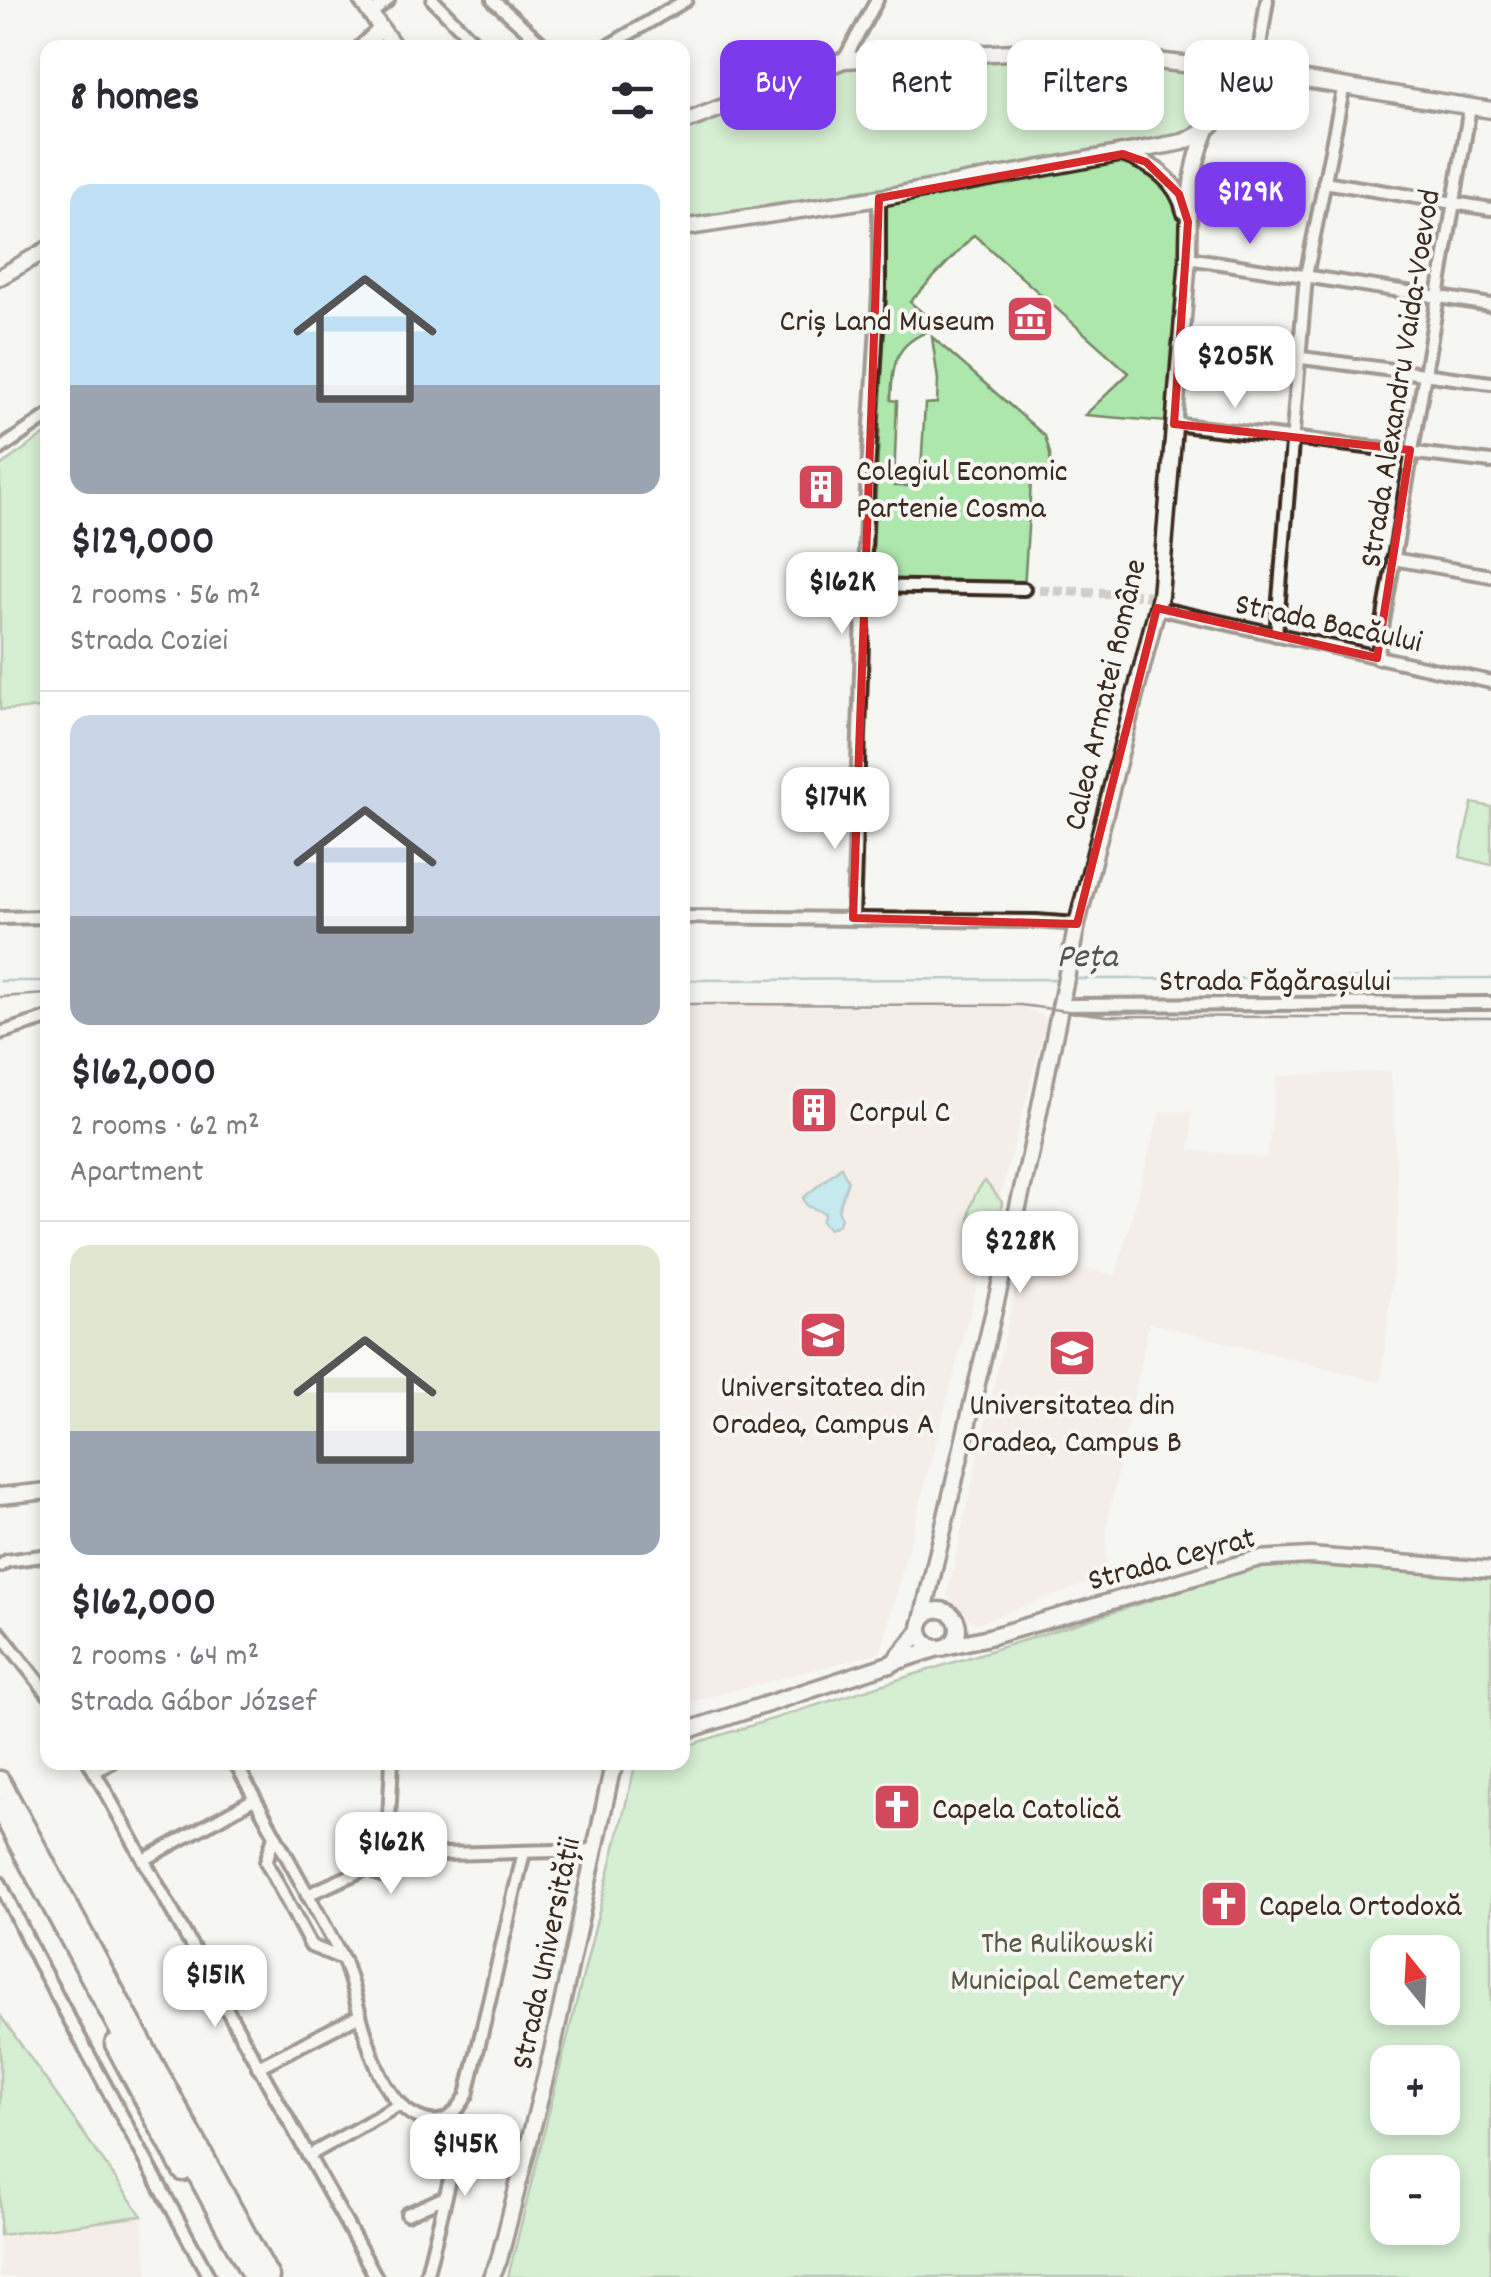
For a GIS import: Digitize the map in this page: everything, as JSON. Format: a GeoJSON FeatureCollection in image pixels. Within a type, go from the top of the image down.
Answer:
{"type":"FeatureCollection","features":[{"type":"Feature","properties":{"kind":"highway"},"geometry":{"type":"LineString","coordinates":[[0,1780],[253,2277]]}},
{"type":"Feature","properties":{"kind":"highway"},"geometry":{"type":"LineString","coordinates":[[0,1809],[67,1918],[269,2277]]}},
{"type":"Feature","properties":{"kind":"highway"},"geometry":{"type":"LineString","coordinates":[[67,1918],[77,1969],[240,2277]]}},
{"type":"Feature","properties":{"kind":"highway"},"geometry":{"type":"LineString","coordinates":[[67,1918],[91,1936],[281,2277]]}},
{"type":"Feature","properties":{"kind":"main road"},"geometry":{"type":"LineString","coordinates":[[361,0],[389,40]]}},
{"type":"Feature","properties":{"kind":"main road"},"geometry":{"type":"LineString","coordinates":[[370,40],[382,29]]}},
{"type":"Feature","properties":{"kind":"main road"},"geometry":{"type":"LineString","coordinates":[[690,120],[844,60],[1056,50],[1184,64]]}},
{"type":"Feature","properties":{"kind":"main road"},"geometry":{"type":"LineString","coordinates":[[1309,81],[1491,110]]}},
{"type":"Feature","properties":{"kind":"main road"},"geometry":{"type":"LineString","coordinates":[[690,227],[1124,154],[1183,142],[1208,130]]}},
{"type":"Feature","properties":{"kind":"main road","name":"Calea Armatei Române"},"geometry":{"type":"LineString","coordinates":[[1060,1001],[1157,608],[1188,222],[1194,173],[1206,132]]}},
{"type":"Feature","properties":{"kind":"main road"},"geometry":{"type":"LineString","coordinates":[[1124,154],[1146,162],[1172,184],[1183,202],[1188,222]]}},
{"type":"Feature","properties":{"kind":"main road"},"geometry":{"type":"LineString","coordinates":[[0,277],[40,254]]}},
{"type":"Feature","properties":{"kind":"main road"},"geometry":{"type":"LineString","coordinates":[[943,1647],[926,1643],[921,1626],[1031,1151],[1060,1001]]}},
{"type":"Feature","properties":{"kind":"main road"},"geometry":{"type":"LineString","coordinates":[[0,1496],[40,1492]]}},
{"type":"Feature","properties":{"kind":"main road","name":"Strada Ceyrat"},"geometry":{"type":"LineString","coordinates":[[943,1647],[988,1638],[1256,1559],[1310,1556],[1491,1570]]}},
{"type":"Feature","properties":{"kind":"main road"},"geometry":{"type":"LineString","coordinates":[[690,1729],[943,1647],[959,1631],[930,1584]]}},
{"type":"Feature","properties":{"kind":"main road"},"geometry":{"type":"LineString","coordinates":[[890,1666],[932,1611],[950,1614],[988,1638]]}},
{"type":"Feature","properties":{"kind":"main road","name":"Strada Universității"},"geometry":{"type":"LineString","coordinates":[[494,2277],[552,2052],[612,1770]]}},
{"type":"Feature","properties":{"kind":"street"},"geometry":{"type":"LineString","coordinates":[[371,14],[388,0]]}},
{"type":"Feature","properties":{"kind":"street"},"geometry":{"type":"LineString","coordinates":[[433,0],[472,40]]}},
{"type":"Feature","properties":{"kind":"street"},"geometry":{"type":"LineString","coordinates":[[493,0],[538,40]]}},
{"type":"Feature","properties":{"kind":"street"},"geometry":{"type":"LineString","coordinates":[[618,40],[686,0]]}},
{"type":"Feature","properties":{"kind":"street"},"geometry":{"type":"LineString","coordinates":[[844,60],[878,0]]}},
{"type":"Feature","properties":{"kind":"street"},"geometry":{"type":"LineString","coordinates":[[1261,40],[1267,0]]}},
{"type":"Feature","properties":{"kind":"street"},"geometry":{"type":"LineString","coordinates":[[1276,636],[1306,276],[1344,86]]}},
{"type":"Feature","properties":{"kind":"street","name":"Strada Alexandru Vaida-Voevod"},"geometry":{"type":"LineString","coordinates":[[1377,658],[1470,107]]}},
{"type":"Feature","properties":{"kind":"street"},"geometry":{"type":"LineString","coordinates":[[1324,182],[1491,209]]}},
{"type":"Feature","properties":{"kind":"street"},"geometry":{"type":"LineString","coordinates":[[852,918],[863,586],[879,292],[879,198]]}},
{"type":"Feature","properties":{"kind":"street"},"geometry":{"type":"LineString","coordinates":[[1188,258],[1491,305]]}},
{"type":"Feature","properties":{"kind":"street"},"geometry":{"type":"LineString","coordinates":[[1181,342],[1491,383]]}},
{"type":"Feature","properties":{"kind":"street"},"geometry":{"type":"LineString","coordinates":[[0,449],[40,422]]}},
{"type":"Feature","properties":{"kind":"street"},"geometry":{"type":"LineString","coordinates":[[1174,424],[1491,462]]}},
{"type":"Feature","properties":{"kind":"street"},"geometry":{"type":"LineString","coordinates":[[1392,559],[1491,576]]}},
{"type":"Feature","properties":{"kind":"street"},"geometry":{"type":"LineString","coordinates":[[863,586],[1024,589]]}},
{"type":"Feature","properties":{"kind":"street","name":"Strada Bacăului"},"geometry":{"type":"LineString","coordinates":[[1157,608],[1491,682]]}},
{"type":"Feature","properties":{"kind":"street"},"geometry":{"type":"LineString","coordinates":[[0,918],[40,917]]}},
{"type":"Feature","properties":{"kind":"street"},"geometry":{"type":"LineString","coordinates":[[690,917],[1077,924]]}},
{"type":"Feature","properties":{"kind":"street","name":"Strada Făgărașului"},"geometry":{"type":"LineString","coordinates":[[1060,1001],[1491,1003]]}},
{"type":"Feature","properties":{"kind":"street"},"geometry":{"type":"LineString","coordinates":[[0,1035],[40,1021]]}},
{"type":"Feature","properties":{"kind":"street"},"geometry":{"type":"LineString","coordinates":[[0,1566],[40,1556]]}},
{"type":"Feature","properties":{"kind":"street"},"geometry":{"type":"LineString","coordinates":[[0,1633],[40,1679]]}},
{"type":"Feature","properties":{"kind":"street"},"geometry":{"type":"LineString","coordinates":[[94,1770],[376,2277]]}},
{"type":"Feature","properties":{"kind":"street"},"geometry":{"type":"LineString","coordinates":[[238,1770],[343,1959],[373,2059],[400,2104],[414,2116],[429,2121],[444,2121],[458,2110],[467,2095],[524,1852]]}},
{"type":"Feature","properties":{"kind":"street"},"geometry":{"type":"LineString","coordinates":[[388,1838],[392,1770]]}},
{"type":"Feature","properties":{"kind":"street"},"geometry":{"type":"LineString","coordinates":[[144,1860],[254,1799]]}},
{"type":"Feature","properties":{"kind":"street"},"geometry":{"type":"LineString","coordinates":[[274,1836],[266,1862],[311,1946],[343,1959]]}},
{"type":"Feature","properties":{"kind":"street"},"geometry":{"type":"LineString","coordinates":[[388,1838],[400,1843],[406,1855],[405,1865],[396,1875],[382,1876],[370,1866],[368,1852],[373,1844],[388,1838]]}},
{"type":"Feature","properties":{"kind":"street"},"geometry":{"type":"LineString","coordinates":[[406,1855],[595,1850]]}},
{"type":"Feature","properties":{"kind":"street"},"geometry":{"type":"LineString","coordinates":[[307,1895],[370,1866]]}},
{"type":"Feature","properties":{"kind":"street"},"geometry":{"type":"LineString","coordinates":[[0,1883],[209,2277]]}},
{"type":"Feature","properties":{"kind":"street"},"geometry":{"type":"LineString","coordinates":[[258,2067],[360,2014]]}},
{"type":"Feature","properties":{"kind":"street"},"geometry":{"type":"LineString","coordinates":[[308,2156],[400,2104]]}},
{"type":"Feature","properties":{"kind":"street"},"geometry":{"type":"LineString","coordinates":[[426,2277],[455,2152],[444,2121]]}},
{"type":"Feature","properties":{"kind":"street"},"geometry":{"type":"LineString","coordinates":[[407,2214],[445,2196]]}},
{"type":"Feature","properties":{"kind":"highlighted area"},"geometry":{"type":"Polygon","coordinates":[[[1123,154],[1146,162],[1179,194],[1188,222],[1174,424],[1410,450],[1377,658],[1157,608],[1077,924],[853,918],[879,198],[1123,154]]]}},
{"type":"Feature","properties":{"kind":"shaded area","name":"Universitatea din Oradea, Campus A"},"geometry":{"type":"Polygon","coordinates":[[[690,1006],[1023,1007],[1047,1018],[881,1652],[690,1702],[690,1006]]]}},
{"type":"Feature","properties":{"kind":"shaded area","name":"Universitatea din Oradea, Campus B"},"geometry":{"type":"Polygon","coordinates":[[[1391,1071],[1399,1214],[1381,1382],[1149,1323],[1107,1524],[1106,1577],[975,1624],[947,1595],[1023,1256],[1116,1275],[1160,1112],[1192,1111],[1190,1150],[1267,1158],[1277,1076],[1391,1071]]]}},
{"type":"Feature","properties":{"kind":"shaded area"},"geometry":{"type":"Polygon","coordinates":[[[142,2216],[148,2277],[0,2277],[0,2235],[142,2216]]]}},
{"type":"Feature","properties":{"kind":"green space"},"geometry":{"type":"Polygon","coordinates":[[[1007,52],[1007,130],[1164,130],[1164,62],[1184,64],[1184,130],[1208,130],[1126,154],[1156,164],[1178,204],[1183,226],[1167,422],[1085,415],[1129,373],[974,235],[910,302],[939,327],[906,345],[893,372],[891,400],[897,401],[894,486],[920,486],[925,404],[937,403],[932,337],[1045,436],[1051,482],[1031,482],[1024,589],[871,586],[886,304],[886,203],[690,227],[690,120],[720,109],[720,130],[836,130],[836,63],[856,59],[856,130],[987,130],[987,53],[1007,52]]]}},
{"type":"Feature","properties":{"kind":"green space"},"geometry":{"type":"Polygon","coordinates":[[[40,438],[40,708],[0,710],[0,466],[40,438]]]}},
{"type":"Feature","properties":{"kind":"green space"},"geometry":{"type":"Polygon","coordinates":[[[1472,803],[1491,807],[1491,865],[1460,857],[1472,803]]]}},
{"type":"Feature","properties":{"kind":"green space"},"geometry":{"type":"Polygon","coordinates":[[[985,1181],[1002,1202],[999,1222],[972,1240],[970,1209],[985,1181]]]}},
{"type":"Feature","properties":{"kind":"green space","name":"The Rulikowski Municipal Cemetery"},"geometry":{"type":"Polygon","coordinates":[[[1280,1560],[1491,1576],[1491,2277],[508,2277],[634,1770],[690,1770],[690,1745],[1280,1560]]]}},
{"type":"Feature","properties":{"kind":"green space"},"geometry":{"type":"Polygon","coordinates":[[[0,2015],[142,2216],[0,2235],[0,2015]]]}},
{"type":"Feature","properties":{"kind":"water"},"geometry":{"type":"Polygon","coordinates":[[[841,1167],[848,1181],[838,1210],[839,1224],[829,1229],[822,1221],[825,1213],[807,1206],[803,1198],[841,1167]]]}},
{"type":"Feature","properties":{"kind":"waterway","name":"Peța"},"geometry":{"type":"LineString","coordinates":[[1073,979],[1491,978]]}},
{"type":"Feature","properties":{"kind":"waterway","name":"Peța"},"geometry":{"type":"LineString","coordinates":[[690,980],[1060,979]]}},
{"type":"Feature","properties":{"kind":"waterway","name":"Peța"},"geometry":{"type":"LineString","coordinates":[[0,981],[40,981]]}},
{"type":"Feature","properties":{"kind":"tunnel"},"geometry":{"type":"LineString","coordinates":[[1024,589],[1160,596]]}},
{"type":"Feature","properties":{"kind":"tram line"},"geometry":{"type":"LineString","coordinates":[[0,997],[40,994]]}},
{"type":"Feature","properties":{"kind":"tram line"},"geometry":{"type":"LineString","coordinates":[[690,1004],[1020,1005],[1107,1016],[1491,1018]]}},
{"type":"Feature","properties":{"kind":"place","name":"Criș Land Museum"},"geometry":{"type":"Point","coordinates":[1030,319]}},
{"type":"Feature","properties":{"kind":"place","name":"Colegiul Economic Partenie Cosma"},"geometry":{"type":"Point","coordinates":[821,487]}},
{"type":"Feature","properties":{"kind":"place","name":"Corpul C"},"geometry":{"type":"Point","coordinates":[814,1110]}},
{"type":"Feature","properties":{"kind":"place","name":"Universitatea din Oradea, Campus A"},"geometry":{"type":"Point","coordinates":[823,1335]}},
{"type":"Feature","properties":{"kind":"place","name":"Universitatea din Oradea, Campus B"},"geometry":{"type":"Point","coordinates":[1072,1353]}},
{"type":"Feature","properties":{"kind":"place","name":"Capela Catolică"},"geometry":{"type":"Point","coordinates":[897,1807]}},
{"type":"Feature","properties":{"kind":"place","name":"Capela Ortodoxă"},"geometry":{"type":"Point","coordinates":[1224,1904]}}]}
